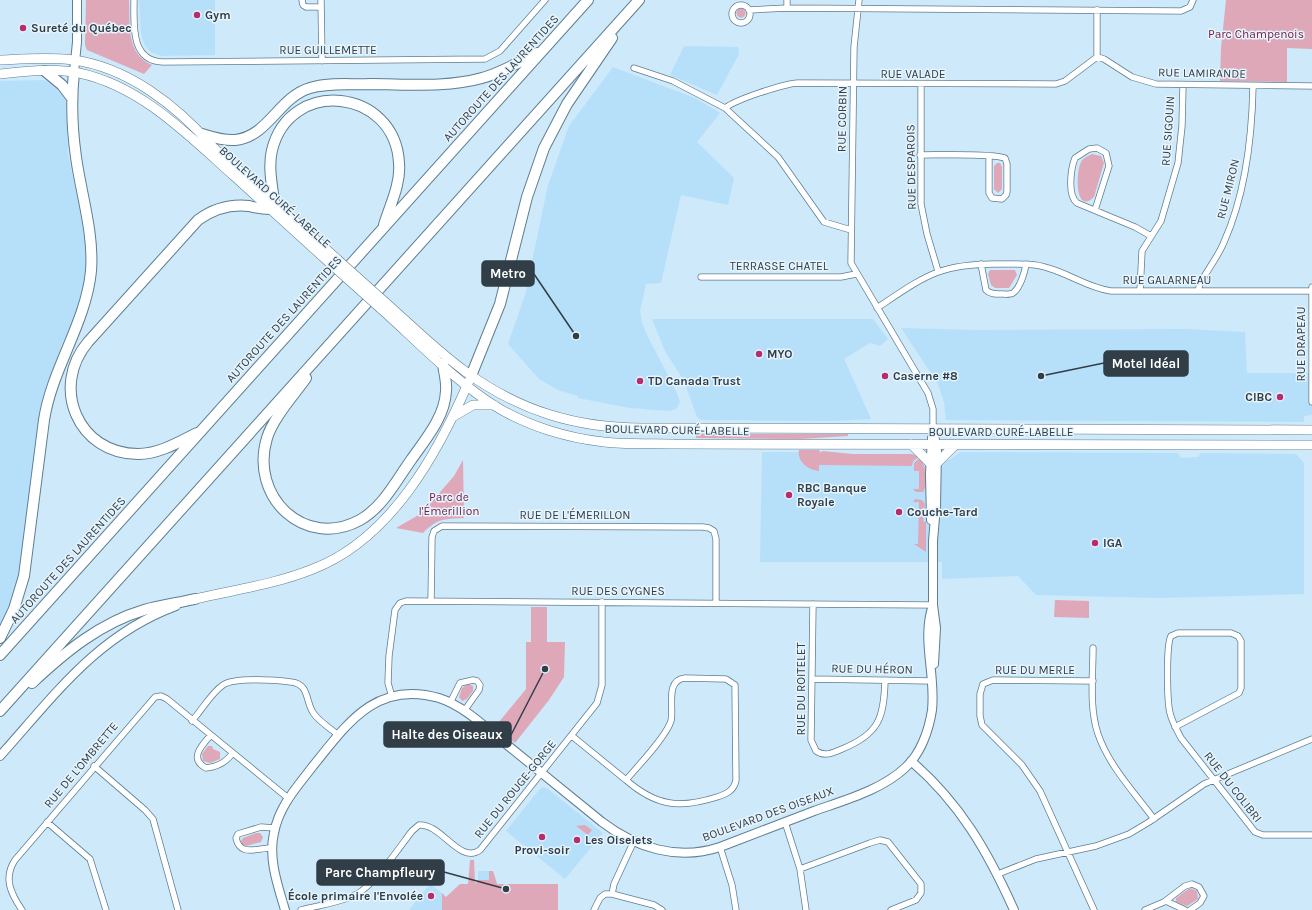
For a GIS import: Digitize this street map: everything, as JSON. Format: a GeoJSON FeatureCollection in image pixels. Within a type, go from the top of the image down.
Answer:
{"type":"FeatureCollection","features":[{"type":"Feature","properties":{"kind":"highway","name":"AUTOROUTE DES LAURENTIDES"},"geometry":{"type":"LineString","coordinates":[[0,655],[588,0]]}},
{"type":"Feature","properties":{"kind":"highway"},"geometry":{"type":"LineString","coordinates":[[0,712],[70,631],[637,2]]}},
{"type":"Feature","properties":{"kind":"highway"},"geometry":{"type":"LineString","coordinates":[[469,380],[500,304],[527,198],[546,143],[570,99],[637,2]]}},
{"type":"Feature","properties":{"kind":"highway"},"geometry":{"type":"LineString","coordinates":[[202,134],[230,140],[246,137],[261,128],[290,98],[310,88],[331,85],[434,84],[470,81],[498,72],[544,49]]}},
{"type":"Feature","properties":{"kind":"highway"},"geometry":{"type":"LineString","coordinates":[[45,71],[62,85],[71,97]]}},
{"type":"Feature","properties":{"kind":"highway"},"geometry":{"type":"LineString","coordinates":[[0,638],[17,601],[24,576],[48,398],[84,305],[90,279],[90,241],[76,155],[71,97],[74,72]]}},
{"type":"Feature","properties":{"kind":"highway"},"geometry":{"type":"LineString","coordinates":[[203,430],[168,447],[149,453],[129,454],[106,446],[88,433],[75,413],[70,394],[73,367],[79,354],[170,250],[202,217],[220,209],[236,206],[272,205],[270,176],[271,155],[274,142],[284,126],[296,114],[311,105],[330,100],[351,102],[369,110],[381,120],[390,132],[397,147],[400,165],[399,175],[383,228]]}},
{"type":"Feature","properties":{"kind":"highway"},"geometry":{"type":"LineString","coordinates":[[333,340],[271,428],[263,456],[263,468],[266,482],[276,502],[290,516],[312,526],[334,527],[348,525],[366,516],[380,503],[440,415],[446,391],[443,364]]}},
{"type":"Feature","properties":{"kind":"highway"},"geometry":{"type":"LineString","coordinates":[[0,712],[53,663],[97,631],[144,610],[195,599]]}},
{"type":"Feature","properties":{"kind":"main road","name":"BOULEVARD CURÉ-LABELLE"},"geometry":{"type":"LineString","coordinates":[[0,60],[51,58],[75,60],[108,70],[138,83],[160,98],[202,134],[213,147],[272,205],[382,305],[443,364],[469,380],[529,407],[564,420],[597,426],[635,428],[1312,430]]}},
{"type":"Feature","properties":{"kind":"main road","name":"BOULEVARD CURÉ-LABELLE"},"geometry":{"type":"LineString","coordinates":[[0,74],[45,71],[74,72],[114,86],[154,108],[272,205]]}},
{"type":"Feature","properties":{"kind":"main road","name":"BOULEVARD CURÉ-LABELLE"},"geometry":{"type":"LineString","coordinates":[[382,305],[453,362],[494,405],[521,419],[550,430],[605,442],[1312,446]]}},
{"type":"Feature","properties":{"kind":"main road"},"geometry":{"type":"LineString","coordinates":[[195,599],[305,572],[328,562],[353,547],[378,526],[435,453],[454,416],[469,380]]}},
{"type":"Feature","properties":{"kind":"main road"},"geometry":{"type":"LineString","coordinates":[[454,416],[473,405],[494,405]]}},
{"type":"Feature","properties":{"kind":"main road"},"geometry":{"type":"LineString","coordinates":[[911,444],[933,463],[955,445]]}},
{"type":"Feature","properties":{"kind":"street"},"geometry":{"type":"LineString","coordinates":[[74,72],[77,0]]}},
{"type":"Feature","properties":{"kind":"street","name":"RUE GUILLEMETTE"},"geometry":{"type":"LineString","coordinates":[[134,0],[136,42],[144,55],[154,61],[485,59],[500,51],[545,0]]}},
{"type":"Feature","properties":{"kind":"street"},"geometry":{"type":"LineString","coordinates":[[302,0],[303,5],[306,7],[321,7]]}},
{"type":"Feature","properties":{"kind":"street"},"geometry":{"type":"LineString","coordinates":[[321,0],[322,61]]}},
{"type":"Feature","properties":{"kind":"street"},"geometry":{"type":"LineString","coordinates":[[787,0],[787,8]]}},
{"type":"Feature","properties":{"kind":"street","name":"RUE CORBIN"},"geometry":{"type":"LineString","coordinates":[[859,0],[854,46],[850,259],[856,274],[928,393],[933,409],[933,429]]}},
{"type":"Feature","properties":{"kind":"street"},"geometry":{"type":"LineString","coordinates":[[749,10],[787,8],[1184,10],[1190,7],[1193,0]]}},
{"type":"Feature","properties":{"kind":"street"},"geometry":{"type":"LineString","coordinates":[[1097,10],[1097,57]]}},
{"type":"Feature","properties":{"kind":"street","name":"RUE VALADE"},"geometry":{"type":"LineString","coordinates":[[725,108],[789,84],[1059,84],[1065,81],[1088,61],[1097,57]]}},
{"type":"Feature","properties":{"kind":"street","name":"RUE LAMIRANDE"},"geometry":{"type":"LineString","coordinates":[[1097,57],[1103,58],[1120,71],[1142,81],[1156,84],[1312,86]]}},
{"type":"Feature","properties":{"kind":"street"},"geometry":{"type":"LineString","coordinates":[[634,68],[679,83],[725,108],[775,153],[824,222],[851,230]]}},
{"type":"Feature","properties":{"kind":"street","name":"RUE DESPAROIS"},"geometry":{"type":"LineString","coordinates":[[921,85],[920,155],[922,210],[938,271]]}},
{"type":"Feature","properties":{"kind":"street","name":"RUE SIGOUIN"},"geometry":{"type":"LineString","coordinates":[[1140,291],[1142,251],[1162,218],[1178,163],[1182,126],[1183,85]]}},
{"type":"Feature","properties":{"kind":"street","name":"RUE MIRON"},"geometry":{"type":"LineString","coordinates":[[1198,291],[1201,282],[1225,241],[1244,180],[1253,86]]}},
{"type":"Feature","properties":{"kind":"street"},"geometry":{"type":"LineString","coordinates":[[1095,210],[1109,163],[1104,151],[1095,148],[1075,158],[1072,192],[1075,202],[1135,227],[1151,236]]}},
{"type":"Feature","properties":{"kind":"street"},"geometry":{"type":"LineString","coordinates":[[920,155],[989,156],[1003,157],[1007,161],[1008,192],[1002,199],[992,198],[988,193],[989,156]]}},
{"type":"Feature","properties":{"kind":"street"},"geometry":{"type":"LineString","coordinates":[[980,264],[986,290],[989,293],[997,294],[1010,294],[1015,292],[1024,275],[1026,264]]}},
{"type":"Feature","properties":{"kind":"street","name":"RUE GALARNEAU"},"geometry":{"type":"LineString","coordinates":[[877,308],[912,284],[938,271],[960,266],[980,264],[1026,264],[1061,272],[1102,290],[1312,291]]}},
{"type":"Feature","properties":{"kind":"street","name":"TERRASSE CHATEL"},"geometry":{"type":"LineString","coordinates":[[702,277],[848,276],[856,274]]}},
{"type":"Feature","properties":{"kind":"street","name":"RUE DRAPEAU"},"geometry":{"type":"LineString","coordinates":[[1312,287],[1312,402]]}},
{"type":"Feature","properties":{"kind":"street","name":"BOULEVARD DES OISEAUX"},"geometry":{"type":"LineString","coordinates":[[285,910],[275,872],[272,848],[275,828],[279,815],[288,798],[352,719],[380,701],[392,697],[418,695],[432,697],[450,703],[464,711],[602,822],[633,843],[677,853],[697,852],[720,846],[876,787],[894,777],[911,761],[922,742],[928,727],[932,705],[932,681],[936,644],[936,618],[933,605],[934,533],[930,506],[933,463],[933,429]]}},
{"type":"Feature","properties":{"kind":"street","name":"RUE DE L'ÉMERILLON"},"geometry":{"type":"LineString","coordinates":[[431,601],[432,537],[434,531],[442,526],[707,527],[715,533],[716,603]]}},
{"type":"Feature","properties":{"kind":"street"},"geometry":{"type":"LineString","coordinates":[[0,756],[72,675],[102,647],[146,618],[195,599]]}},
{"type":"Feature","properties":{"kind":"street","name":"RUE DES CYGNES"},"geometry":{"type":"LineString","coordinates":[[392,697],[388,683],[388,659],[396,608],[406,601],[933,605]]}},
{"type":"Feature","properties":{"kind":"street","name":"RUE DU ROUGE-GORGE"},"geometry":{"type":"LineString","coordinates":[[300,910],[341,900],[360,892],[373,880],[414,828],[419,825],[432,828],[462,851],[470,853],[478,852],[594,708],[600,696],[602,602]]}},
{"type":"Feature","properties":{"kind":"street","name":"RUE DU ROITELET"},"geometry":{"type":"LineString","coordinates":[[813,604],[812,743],[816,750],[824,754],[831,753],[849,746],[871,733],[880,719],[883,708],[884,680]]}},
{"type":"Feature","properties":{"kind":"street","name":"RUE DU COLIBRI"},"geometry":{"type":"LineString","coordinates":[[1175,727],[1239,693],[1241,688],[1241,641],[1236,635],[1231,633],[1178,633],[1170,638],[1168,647],[1170,715],[1175,727],[1213,779],[1256,833],[1264,835],[1312,835]]}},
{"type":"Feature","properties":{"kind":"street"},"geometry":{"type":"LineString","coordinates":[[1093,648],[1094,717],[1101,742],[1115,766],[1154,819]]}},
{"type":"Feature","properties":{"kind":"street"},"geometry":{"type":"LineString","coordinates":[[572,736],[626,780],[654,799],[677,804],[702,802],[731,790],[736,780],[736,691],[733,682],[724,678],[685,678],[676,681],[672,688],[672,716],[669,725],[626,780]]}},
{"type":"Feature","properties":{"kind":"street","name":"RUE DU HÉRON"},"geometry":{"type":"LineString","coordinates":[[812,679],[932,681]]}},
{"type":"Feature","properties":{"kind":"street"},"geometry":{"type":"LineString","coordinates":[[450,703],[460,683],[473,680],[477,681],[480,685],[479,690],[464,711]]}},
{"type":"Feature","properties":{"kind":"street","name":"RUE DU MERLE"},"geometry":{"type":"LineString","coordinates":[[1067,852],[1038,787],[1022,765],[982,725],[980,716],[980,691],[986,682],[993,680],[1093,682]]}},
{"type":"Feature","properties":{"kind":"street"},"geometry":{"type":"LineString","coordinates":[[192,721],[219,688],[225,683],[236,681],[291,682],[301,685],[313,712],[338,735]]}},
{"type":"Feature","properties":{"kind":"street","name":"RUE DE L'OMBRETTE"},"geometry":{"type":"LineString","coordinates":[[22,910],[9,886],[11,867],[17,857],[155,697],[164,698],[288,798]]}},
{"type":"Feature","properties":{"kind":"street"},"geometry":{"type":"LineString","coordinates":[[210,736],[197,752],[197,758],[201,764],[207,768],[217,765],[226,761],[232,754]]}},
{"type":"Feature","properties":{"kind":"street"},"geometry":{"type":"LineString","coordinates":[[998,874],[1036,859],[1112,841],[1136,831],[1197,788],[1213,779],[1312,739]]}},
{"type":"Feature","properties":{"kind":"street"},"geometry":{"type":"LineString","coordinates":[[911,761],[961,815],[983,846],[998,874],[1014,910]]}},
{"type":"Feature","properties":{"kind":"street"},"geometry":{"type":"LineString","coordinates":[[94,766],[145,810],[153,819],[178,910]]}},
{"type":"Feature","properties":{"kind":"street"},"geometry":{"type":"LineString","coordinates":[[47,822],[90,859],[106,910]]}},
{"type":"Feature","properties":{"kind":"street"},"geometry":{"type":"LineString","coordinates":[[785,822],[800,869],[806,910]]}},
{"type":"Feature","properties":{"kind":"street"},"geometry":{"type":"LineString","coordinates":[[272,848],[243,850],[239,847],[236,838],[238,834],[258,827],[275,828]]}},
{"type":"Feature","properties":{"kind":"street"},"geometry":{"type":"LineString","coordinates":[[800,869],[870,843],[880,840],[886,841],[905,862],[922,887],[921,893],[916,900],[891,910]]}},
{"type":"Feature","properties":{"kind":"street"},"geometry":{"type":"LineString","coordinates":[[612,894],[614,884],[633,843]]}},
{"type":"Feature","properties":{"kind":"street"},"geometry":{"type":"LineString","coordinates":[[720,846],[732,885],[736,910]]}},
{"type":"Feature","properties":{"kind":"street"},"geometry":{"type":"LineString","coordinates":[[1067,852],[1094,910]]}},
{"type":"Feature","properties":{"kind":"street"},"geometry":{"type":"LineString","coordinates":[[1145,910],[1166,901],[1188,884],[1196,884],[1202,892],[1203,898],[1200,903],[1190,910]]}},
{"type":"Feature","properties":{"kind":"street"},"geometry":{"type":"LineString","coordinates":[[594,910],[600,898],[605,894],[612,894],[654,905],[662,910]]}},
{"type":"Feature","properties":{"kind":"street"},"geometry":{"type":"LineString","coordinates":[[1166,901],[1185,910]]}},
{"type":"Feature","properties":{"kind":"shaded area"},"geometry":{"type":"Polygon","coordinates":[[[139,0],[215,0],[215,55],[162,56],[152,53],[145,46],[141,34],[139,0]]]}},
{"type":"Feature","properties":{"kind":"shaded area"},"geometry":{"type":"Polygon","coordinates":[[[684,46],[738,47],[739,54],[717,95],[670,75],[684,46]]]}},
{"type":"Feature","properties":{"kind":"shaded area"},"geometry":{"type":"Polygon","coordinates":[[[613,67],[695,98],[720,113],[697,142],[734,178],[728,205],[681,195],[661,283],[646,284],[640,311],[642,323],[680,402],[676,409],[668,411],[630,408],[578,398],[578,396],[558,390],[539,379],[508,344],[525,295],[548,185],[569,126],[613,67]]]}},
{"type":"Feature","properties":{"kind":"shaded area"},"geometry":{"type":"Polygon","coordinates":[[[43,80],[54,83],[66,99],[68,153],[85,238],[86,269],[83,292],[78,309],[62,344],[46,388],[21,571],[12,604],[0,629],[0,81],[43,80]]]}},
{"type":"Feature","properties":{"kind":"shaded area"},"geometry":{"type":"Polygon","coordinates":[[[652,319],[873,319],[888,339],[880,346],[870,343],[844,359],[871,419],[831,421],[701,420],[697,417],[684,381],[665,351],[652,319]]]}},
{"type":"Feature","properties":{"kind":"shaded area"},"geometry":{"type":"Polygon","coordinates":[[[901,328],[978,330],[1185,329],[1245,332],[1247,373],[1312,373],[1312,415],[1304,416],[1304,422],[946,420],[944,402],[938,384],[901,328]]]}},
{"type":"Feature","properties":{"kind":"shaded area"},"geometry":{"type":"Polygon","coordinates":[[[762,452],[824,452],[856,455],[916,457],[922,463],[947,461],[961,452],[1178,453],[1181,458],[1198,457],[1201,453],[1296,454],[1304,463],[1304,594],[1159,598],[1036,595],[1018,576],[942,579],[942,562],[760,562],[762,452]]]}},
{"type":"Feature","properties":{"kind":"shaded area"},"geometry":{"type":"Polygon","coordinates":[[[543,787],[548,789],[603,833],[565,879],[506,831],[543,787]]]}},
{"type":"Feature","properties":{"kind":"shaded area"},"geometry":{"type":"Polygon","coordinates":[[[478,871],[493,871],[497,884],[474,884],[478,880],[478,871]]]}},
{"type":"Feature","properties":{"kind":"shaded area","name":"École primaire l'Envolée"},"geometry":{"type":"Polygon","coordinates":[[[430,884],[442,893],[442,910],[409,910],[430,884]]]}},
{"type":"Feature","properties":{"kind":"green space"},"geometry":{"type":"Polygon","coordinates":[[[86,0],[129,0],[130,28],[134,46],[138,54],[152,65],[144,74],[87,50],[85,45],[86,0]]]}},
{"type":"Feature","properties":{"kind":"green space","name":"Parc Champenois"},"geometry":{"type":"Polygon","coordinates":[[[1226,0],[1312,0],[1312,49],[1287,48],[1287,82],[1220,81],[1221,48],[1226,0]]]}},
{"type":"Feature","properties":{"kind":"green space"},"geometry":{"type":"Polygon","coordinates":[[[741,8],[746,13],[741,18],[736,13],[741,8]]]}},
{"type":"Feature","properties":{"kind":"green space"},"geometry":{"type":"Polygon","coordinates":[[[1092,154],[1101,156],[1104,163],[1094,197],[1087,201],[1083,201],[1078,190],[1079,167],[1083,159],[1092,154]]]}},
{"type":"Feature","properties":{"kind":"green space"},"geometry":{"type":"Polygon","coordinates":[[[997,163],[1000,163],[1002,167],[1002,189],[998,193],[994,189],[994,166],[997,163]]]}},
{"type":"Feature","properties":{"kind":"green space"},"geometry":{"type":"Polygon","coordinates":[[[990,270],[1015,270],[1017,275],[1009,288],[995,288],[991,285],[988,274],[990,270]]]}},
{"type":"Feature","properties":{"kind":"green space"},"geometry":{"type":"Polygon","coordinates":[[[696,434],[848,434],[848,436],[800,439],[696,438],[696,434]]]}},
{"type":"Feature","properties":{"kind":"green space"},"geometry":{"type":"Polygon","coordinates":[[[799,450],[819,450],[821,453],[822,451],[853,454],[912,454],[919,457],[913,461],[912,466],[819,465],[819,471],[804,465],[800,458],[799,450]]]}},
{"type":"Feature","properties":{"kind":"green space"},"geometry":{"type":"Polygon","coordinates":[[[920,458],[925,470],[926,484],[923,492],[916,492],[913,489],[919,489],[919,471],[914,471],[914,463],[920,458]]]}},
{"type":"Feature","properties":{"kind":"green space","name":"Parc de l'Émerillion"},"geometry":{"type":"Polygon","coordinates":[[[463,460],[464,518],[442,520],[433,524],[423,533],[396,528],[422,513],[454,476],[463,460]]]}},
{"type":"Feature","properties":{"kind":"green space"},"geometry":{"type":"Polygon","coordinates":[[[915,499],[922,500],[925,504],[923,521],[926,522],[926,552],[914,544],[918,544],[919,502],[913,502],[915,499]]]}},
{"type":"Feature","properties":{"kind":"green space"},"geometry":{"type":"Polygon","coordinates":[[[1055,600],[1089,601],[1089,618],[1054,617],[1055,600]]]}},
{"type":"Feature","properties":{"kind":"green space"},"geometry":{"type":"Polygon","coordinates":[[[531,607],[547,607],[547,642],[565,642],[564,677],[549,700],[515,743],[495,727],[526,689],[526,642],[531,642],[531,607]]]}},
{"type":"Feature","properties":{"kind":"green space"},"geometry":{"type":"Polygon","coordinates":[[[468,684],[473,686],[473,691],[467,699],[462,701],[459,697],[462,688],[468,684]]]}},
{"type":"Feature","properties":{"kind":"green space"},"geometry":{"type":"Polygon","coordinates":[[[208,746],[212,746],[213,749],[220,752],[220,759],[210,763],[203,761],[202,754],[208,746]]]}},
{"type":"Feature","properties":{"kind":"green space"},"geometry":{"type":"Polygon","coordinates":[[[585,825],[592,830],[588,835],[576,826],[585,825]]]}},
{"type":"Feature","properties":{"kind":"green space"},"geometry":{"type":"Polygon","coordinates":[[[260,833],[263,837],[261,842],[246,846],[242,844],[241,841],[243,838],[260,833]]]}},
{"type":"Feature","properties":{"kind":"green space"},"geometry":{"type":"Polygon","coordinates":[[[470,860],[474,860],[475,884],[478,880],[489,880],[489,871],[493,871],[497,884],[558,884],[558,910],[442,910],[442,893],[446,897],[460,884],[468,884],[470,860]]]}},
{"type":"Feature","properties":{"kind":"green space"},"geometry":{"type":"Polygon","coordinates":[[[1190,888],[1197,891],[1198,899],[1187,906],[1176,902],[1176,898],[1190,888]]]}},
{"type":"Feature","properties":{"kind":"place","name":"Gym"},"geometry":{"type":"Point","coordinates":[197,15]}},
{"type":"Feature","properties":{"kind":"place","name":"Sureté du Québec"},"geometry":{"type":"Point","coordinates":[23,28]}},
{"type":"Feature","properties":{"kind":"place","name":"Metro"},"geometry":{"type":"Point","coordinates":[576,336]}},
{"type":"Feature","properties":{"kind":"place","name":"MYO"},"geometry":{"type":"Point","coordinates":[759,354]}},
{"type":"Feature","properties":{"kind":"place","name":"Caserne #8"},"geometry":{"type":"Point","coordinates":[885,376]}},
{"type":"Feature","properties":{"kind":"place","name":"Motel Idéal"},"geometry":{"type":"Point","coordinates":[1041,376]}},
{"type":"Feature","properties":{"kind":"place","name":"TD Canada Trust"},"geometry":{"type":"Point","coordinates":[640,381]}},
{"type":"Feature","properties":{"kind":"place","name":"CIBC"},"geometry":{"type":"Point","coordinates":[1280,397]}},
{"type":"Feature","properties":{"kind":"place","name":"RBC Banque Royale"},"geometry":{"type":"Point","coordinates":[789,495]}},
{"type":"Feature","properties":{"kind":"place","name":"Couche-Tard"},"geometry":{"type":"Point","coordinates":[899,512]}},
{"type":"Feature","properties":{"kind":"place","name":"IGA"},"geometry":{"type":"Point","coordinates":[1095,543]}},
{"type":"Feature","properties":{"kind":"place","name":"Halte des Oiseaux"},"geometry":{"type":"Point","coordinates":[545,669]}},
{"type":"Feature","properties":{"kind":"place","name":"Provi-soir"},"geometry":{"type":"Point","coordinates":[542,837]}},
{"type":"Feature","properties":{"kind":"place","name":"Les Oiselets"},"geometry":{"type":"Point","coordinates":[577,840]}},
{"type":"Feature","properties":{"kind":"place","name":"Parc Champfleury"},"geometry":{"type":"Point","coordinates":[506,889]}},
{"type":"Feature","properties":{"kind":"place","name":"École primaire l'Envolée"},"geometry":{"type":"Point","coordinates":[431,896]}}]}
